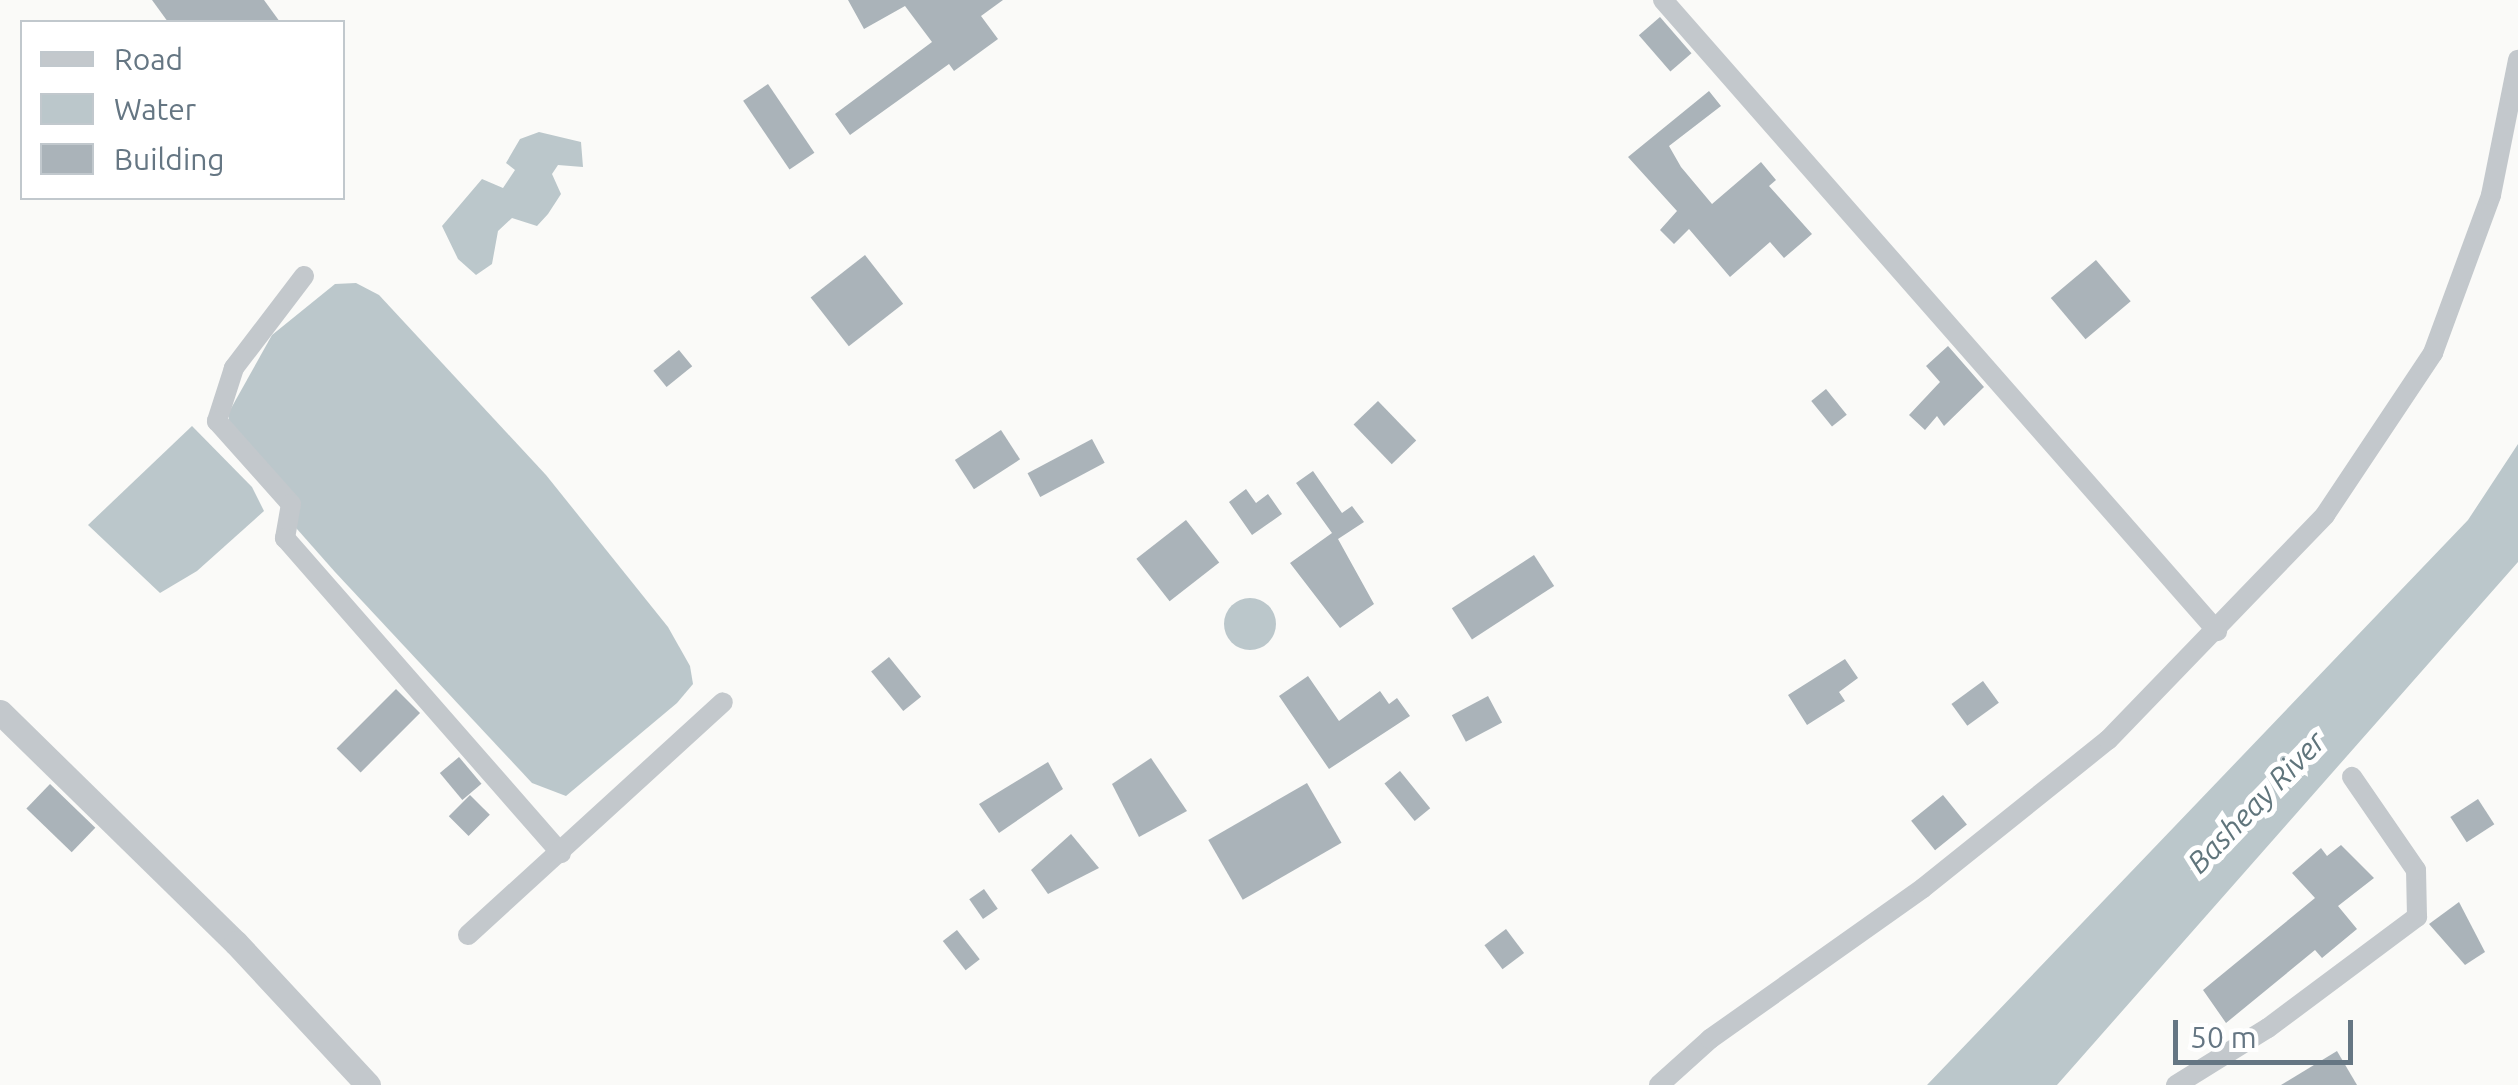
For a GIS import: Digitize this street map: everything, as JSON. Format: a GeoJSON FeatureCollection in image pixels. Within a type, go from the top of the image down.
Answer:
{"type":"FeatureCollection","features":[{"type":"Feature","properties":{"kind":"street"},"geometry":{"type":"LineString","coordinates":[[1663,0],[2217,631]]}},
{"type":"Feature","properties":{"kind":"street"},"geometry":{"type":"LineString","coordinates":[[1659,1085],[2108,740],[2325,515],[2433,352],[2490,195],[2518,60]]}},
{"type":"Feature","properties":{"kind":"street"},"geometry":{"type":"LineString","coordinates":[[304,276],[234,368],[217,421],[291,504],[284,538],[560,853]]}},
{"type":"Feature","properties":{"kind":"street"},"geometry":{"type":"LineString","coordinates":[[468,935],[723,702]]}},
{"type":"Feature","properties":{"kind":"street"},"geometry":{"type":"LineString","coordinates":[[0,712],[236,943],[368,1085]]}},
{"type":"Feature","properties":{"kind":"street"},"geometry":{"type":"LineString","coordinates":[[2176,1085],[2268,1028],[2417,917],[2416,870],[2352,777]]}},
{"type":"Feature","properties":{"kind":"water"},"geometry":{"type":"Polygon","coordinates":[[[539,132],[581,142],[583,167],[558,165],[552,174],[561,194],[548,214],[537,226],[512,218],[498,231],[492,264],[476,275],[458,259],[442,226],[482,179],[503,188],[515,170],[506,163],[520,139],[539,132]]]}},
{"type":"Feature","properties":{"kind":"water"},"geometry":{"type":"Polygon","coordinates":[[[356,283],[379,295],[546,475],[668,627],[690,666],[693,684],[677,703],[566,796],[532,783],[335,572],[297,529],[229,427],[229,412],[272,335],[335,284],[356,283]]]}},
{"type":"Feature","properties":{"kind":"water"},"geometry":{"type":"Polygon","coordinates":[[[192,426],[252,487],[264,511],[197,571],[160,593],[88,525],[192,426]]]}},
{"type":"Feature","properties":{"kind":"water","name":"Basheay River"},"geometry":{"type":"Polygon","coordinates":[[[2518,444],[2518,562],[2057,1085],[1927,1085],[2468,520],[2518,444]]]}},
{"type":"Feature","properties":{"kind":"water"},"geometry":{"type":"Polygon","coordinates":[[[1250,598],[1269,605],[1276,624],[1269,643],[1250,650],[1231,643],[1224,624],[1231,605],[1250,598]]]}},
{"type":"Feature","properties":{"kind":"building"},"geometry":{"type":"Polygon","coordinates":[[[152,0],[264,0],[279,20],[167,20],[152,0]]]}},
{"type":"Feature","properties":{"kind":"building"},"geometry":{"type":"Polygon","coordinates":[[[848,0],[1003,0],[981,16],[998,39],[954,71],[949,64],[850,135],[835,114],[932,42],[905,6],[864,29],[848,0]]]}},
{"type":"Feature","properties":{"kind":"building"},"geometry":{"type":"Polygon","coordinates":[[[1660,17],[1691,53],[1670,72],[1639,35],[1660,17]]]}},
{"type":"Feature","properties":{"kind":"building"},"geometry":{"type":"Polygon","coordinates":[[[768,84],[814,153],[790,170],[743,101],[768,84]]]}},
{"type":"Feature","properties":{"kind":"building"},"geometry":{"type":"Polygon","coordinates":[[[1709,91],[1721,106],[1669,146],[1681,167],[1712,204],[1761,162],[1776,180],[1769,186],[1812,234],[1784,258],[1770,242],[1730,277],[1689,229],[1674,244],[1660,230],[1677,211],[1628,157],[1709,91]]]}},
{"type":"Feature","properties":{"kind":"building"},"geometry":{"type":"Polygon","coordinates":[[[865,255],[903,304],[849,346],[811,297],[865,255]]]}},
{"type":"Feature","properties":{"kind":"building"},"geometry":{"type":"Polygon","coordinates":[[[2096,260],[2131,301],[2086,339],[2051,298],[2096,260]]]}},
{"type":"Feature","properties":{"kind":"building"},"geometry":{"type":"Polygon","coordinates":[[[1948,346],[1984,387],[1944,426],[1937,416],[1925,430],[1909,415],[1940,382],[1926,366],[1948,346]]]}},
{"type":"Feature","properties":{"kind":"building"},"geometry":{"type":"Polygon","coordinates":[[[679,350],[692,366],[667,387],[653,371],[679,350]]]}},
{"type":"Feature","properties":{"kind":"building"},"geometry":{"type":"Polygon","coordinates":[[[1826,389],[1847,415],[1832,427],[1811,401],[1826,389]]]}},
{"type":"Feature","properties":{"kind":"building"},"geometry":{"type":"Polygon","coordinates":[[[1378,401],[1416,441],[1392,464],[1354,425],[1378,401]]]}},
{"type":"Feature","properties":{"kind":"building"},"geometry":{"type":"Polygon","coordinates":[[[1001,430],[1020,459],[974,489],[955,460],[1001,430]]]}},
{"type":"Feature","properties":{"kind":"building"},"geometry":{"type":"Polygon","coordinates":[[[1092,439],[1105,463],[1040,497],[1028,473],[1092,439]]]}},
{"type":"Feature","properties":{"kind":"building"},"geometry":{"type":"Polygon","coordinates":[[[1313,471],[1342,513],[1352,506],[1364,522],[1338,539],[1374,604],[1340,628],[1290,563],[1332,533],[1296,483],[1313,471]]]}},
{"type":"Feature","properties":{"kind":"building"},"geometry":{"type":"Polygon","coordinates":[[[1246,489],[1256,503],[1268,494],[1282,514],[1252,535],[1229,502],[1246,489]]]}},
{"type":"Feature","properties":{"kind":"building"},"geometry":{"type":"Polygon","coordinates":[[[1186,520],[1219,563],[1170,601],[1136,559],[1186,520]]]}},
{"type":"Feature","properties":{"kind":"building"},"geometry":{"type":"Polygon","coordinates":[[[1534,555],[1554,586],[1472,639],[1452,608],[1534,555]]]}},
{"type":"Feature","properties":{"kind":"building"},"geometry":{"type":"Polygon","coordinates":[[[889,657],[921,697],[903,711],[871,671],[889,657]]]}},
{"type":"Feature","properties":{"kind":"building"},"geometry":{"type":"Polygon","coordinates":[[[1845,659],[1858,678],[1839,692],[1845,701],[1807,725],[1788,695],[1845,659]]]}},
{"type":"Feature","properties":{"kind":"building"},"geometry":{"type":"Polygon","coordinates":[[[1308,676],[1339,721],[1380,691],[1389,704],[1397,698],[1410,716],[1329,769],[1279,696],[1308,676]]]}},
{"type":"Feature","properties":{"kind":"building"},"geometry":{"type":"Polygon","coordinates":[[[1983,681],[1999,703],[1967,726],[1951,704],[1983,681]]]}},
{"type":"Feature","properties":{"kind":"building"},"geometry":{"type":"Polygon","coordinates":[[[396,689],[420,713],[361,772],[337,748],[396,689]]]}},
{"type":"Feature","properties":{"kind":"building"},"geometry":{"type":"Polygon","coordinates":[[[1488,696],[1502,722],[1466,742],[1452,715],[1488,696]]]}},
{"type":"Feature","properties":{"kind":"building"},"geometry":{"type":"Polygon","coordinates":[[[459,757],[481,784],[462,800],[440,773],[459,757]]]}},
{"type":"Feature","properties":{"kind":"building"},"geometry":{"type":"Polygon","coordinates":[[[1151,758],[1187,811],[1139,837],[1112,784],[1151,758]]]}},
{"type":"Feature","properties":{"kind":"building"},"geometry":{"type":"Polygon","coordinates":[[[1048,762],[1063,789],[999,833],[979,804],[1048,762]]]}},
{"type":"Feature","properties":{"kind":"building"},"geometry":{"type":"Polygon","coordinates":[[[1400,771],[1430,808],[1415,821],[1384,784],[1400,771]]]}},
{"type":"Feature","properties":{"kind":"building"},"geometry":{"type":"Polygon","coordinates":[[[1307,783],[1342,843],[1243,900],[1208,840],[1307,783]]]}},
{"type":"Feature","properties":{"kind":"building"},"geometry":{"type":"Polygon","coordinates":[[[50,784],[95,828],[72,852],[26,808],[50,784]]]}},
{"type":"Feature","properties":{"kind":"building"},"geometry":{"type":"Polygon","coordinates":[[[470,795],[490,815],[469,836],[449,816],[470,795]]]}},
{"type":"Feature","properties":{"kind":"building"},"geometry":{"type":"Polygon","coordinates":[[[1943,795],[1967,825],[1935,850],[1911,821],[1943,795]]]}},
{"type":"Feature","properties":{"kind":"building"},"geometry":{"type":"Polygon","coordinates":[[[2478,799],[2494,824],[2467,842],[2450,817],[2478,799]]]}},
{"type":"Feature","properties":{"kind":"building"},"geometry":{"type":"Polygon","coordinates":[[[1071,834],[1099,868],[1048,894],[1031,870],[1071,834]]]}},
{"type":"Feature","properties":{"kind":"building"},"geometry":{"type":"Polygon","coordinates":[[[2341,845],[2374,878],[2338,906],[2357,929],[2322,958],[2315,950],[2226,1023],[2203,990],[2315,898],[2292,873],[2321,848],[2327,856],[2341,845]]]}},
{"type":"Feature","properties":{"kind":"building"},"geometry":{"type":"Polygon","coordinates":[[[984,889],[998,909],[983,919],[969,899],[984,889]]]}},
{"type":"Feature","properties":{"kind":"building"},"geometry":{"type":"Polygon","coordinates":[[[2459,902],[2485,952],[2465,965],[2429,924],[2459,902]]]}},
{"type":"Feature","properties":{"kind":"building"},"geometry":{"type":"Polygon","coordinates":[[[1506,929],[1524,953],[1502,969],[1484,945],[1506,929]]]}},
{"type":"Feature","properties":{"kind":"building"},"geometry":{"type":"Polygon","coordinates":[[[957,930],[980,959],[966,970],[943,941],[957,930]]]}},
{"type":"Feature","properties":{"kind":"building"},"geometry":{"type":"Polygon","coordinates":[[[2337,1051],[2357,1085],[2281,1085],[2337,1051]]]}}]}
